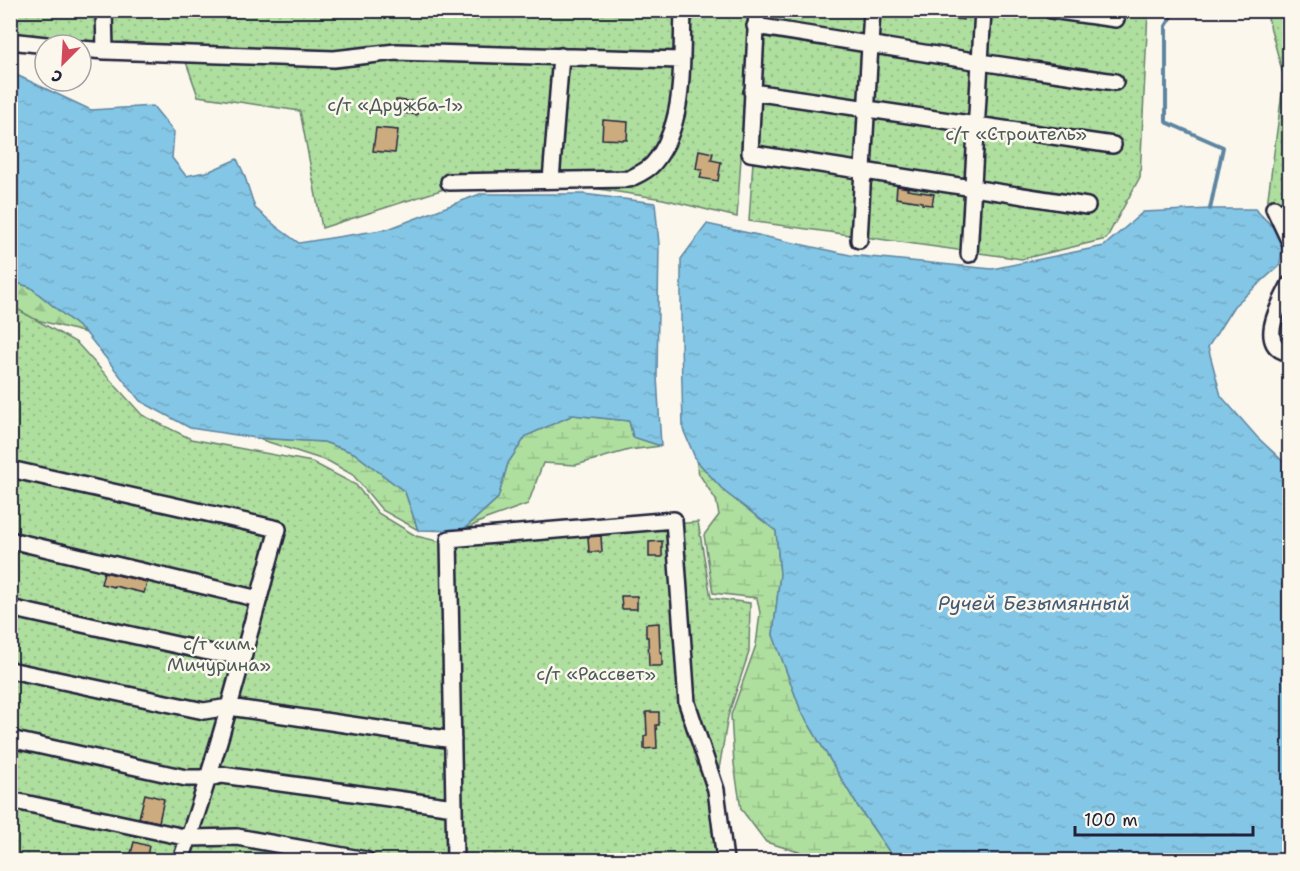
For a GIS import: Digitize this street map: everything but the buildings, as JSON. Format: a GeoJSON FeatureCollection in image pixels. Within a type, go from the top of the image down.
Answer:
{"type":"FeatureCollection","features":[{"type":"Feature","properties":{"kind":"lane"},"geometry":{"type":"LineString","coordinates":[[104,10],[105,51]]}},
{"type":"Feature","properties":{"kind":"lane"},"geometry":{"type":"LineString","coordinates":[[449,182],[629,179],[652,166],[665,146],[679,106],[684,10]]}},
{"type":"Feature","properties":{"kind":"lane"},"geometry":{"type":"LineString","coordinates":[[860,240],[872,10]]}},
{"type":"Feature","properties":{"kind":"lane"},"geometry":{"type":"LineString","coordinates":[[969,254],[983,10]]}},
{"type":"Feature","properties":{"kind":"lane"},"geometry":{"type":"LineString","coordinates":[[1051,10],[1116,19]]}},
{"type":"Feature","properties":{"kind":"lane"},"geometry":{"type":"LineString","coordinates":[[1087,206],[750,153],[756,18],[870,44],[1115,82]]}},
{"type":"Feature","properties":{"kind":"lane"},"geometry":{"type":"LineString","coordinates":[[10,41],[33,44]]}},
{"type":"Feature","properties":{"kind":"lane"},"geometry":{"type":"LineString","coordinates":[[93,50],[334,59],[396,52],[681,60]]}},
{"type":"Feature","properties":{"kind":"lane"},"geometry":{"type":"LineString","coordinates":[[551,180],[561,56]]}},
{"type":"Feature","properties":{"kind":"lane"},"geometry":{"type":"LineString","coordinates":[[752,92],[1113,145]]}},
{"type":"Feature","properties":{"kind":"lane"},"geometry":{"type":"LineString","coordinates":[[1274,208],[1290,242]]}},
{"type":"Feature","properties":{"kind":"lane"},"geometry":{"type":"LineString","coordinates":[[1290,284],[1278,307],[1271,329],[1271,338],[1276,346],[1290,353]]}},
{"type":"Feature","properties":{"kind":"lane"},"geometry":{"type":"LineString","coordinates":[[10,469],[278,529],[209,778],[181,861]]}},
{"type":"Feature","properties":{"kind":"lane"},"geometry":{"type":"LineString","coordinates":[[455,861],[449,539],[674,520],[687,703],[716,790],[725,861]]}},
{"type":"Feature","properties":{"kind":"lane"},"geometry":{"type":"LineString","coordinates":[[10,540],[259,599]]}},
{"type":"Feature","properties":{"kind":"lane"},"geometry":{"type":"LineString","coordinates":[[10,608],[213,653],[244,655]]}},
{"type":"Feature","properties":{"kind":"lane"},"geometry":{"type":"LineString","coordinates":[[10,670],[204,711],[229,707],[453,740]]}},
{"type":"Feature","properties":{"kind":"lane"},"geometry":{"type":"LineString","coordinates":[[10,740],[186,778],[209,778],[222,775],[454,807]]}},
{"type":"Feature","properties":{"kind":"lane"},"geometry":{"type":"LineString","coordinates":[[10,800],[189,838],[237,837],[366,861]]}},
{"type":"Feature","properties":{"kind":"green space","name":"с/т «Дружба-1»"},"geometry":{"type":"Polygon","coordinates":[[[10,11],[751,11],[737,217],[663,199],[586,187],[444,189],[322,228],[300,111],[198,96],[186,62],[93,52],[93,33],[33,33],[33,45],[11,45],[10,11]]]}},
{"type":"Feature","properties":{"kind":"green space","name":"с/т «Строитель»"},"geometry":{"type":"Polygon","coordinates":[[[763,11],[1148,11],[1140,177],[1106,239],[1022,259],[749,221],[763,11]]]}},
{"type":"Feature","properties":{"kind":"green space"},"geometry":{"type":"Polygon","coordinates":[[[1266,11],[1289,11],[1289,250],[1267,205],[1284,78],[1266,11]]]}},
{"type":"Feature","properties":{"kind":"green space"},"geometry":{"type":"Polygon","coordinates":[[[10,281],[30,287],[86,333],[11,313],[10,281]]]}},
{"type":"Feature","properties":{"kind":"green space","name":"с/т «им. Мичурина»"},"geometry":{"type":"Polygon","coordinates":[[[10,305],[77,343],[142,415],[191,439],[312,462],[356,485],[378,513],[416,536],[446,543],[448,860],[11,860],[10,305]]]}},
{"type":"Feature","properties":{"kind":"green space"},"geometry":{"type":"Polygon","coordinates":[[[573,415],[629,421],[633,437],[661,446],[629,450],[576,465],[543,463],[528,504],[486,519],[462,531],[498,498],[508,463],[526,436],[573,415]]]}},
{"type":"Feature","properties":{"kind":"green space"},"geometry":{"type":"Polygon","coordinates":[[[256,438],[324,442],[354,453],[405,492],[418,530],[382,510],[353,475],[330,462],[256,438]]]}},
{"type":"Feature","properties":{"kind":"green space"},"geometry":{"type":"Polygon","coordinates":[[[696,460],[725,492],[776,531],[780,574],[773,635],[801,711],[857,805],[895,860],[818,860],[812,856],[766,842],[741,809],[734,764],[731,715],[756,645],[760,613],[757,598],[713,593],[704,535],[719,515],[716,500],[699,474],[696,460]]]}},
{"type":"Feature","properties":{"kind":"green space","name":"с/т «Рассвет»"},"geometry":{"type":"Polygon","coordinates":[[[698,522],[711,598],[750,603],[749,652],[728,716],[714,799],[720,860],[461,860],[453,543],[698,522]]]}},
{"type":"Feature","properties":{"kind":"water"},"geometry":{"type":"Polygon","coordinates":[[[10,72],[33,83],[33,93],[55,93],[91,110],[153,106],[174,132],[172,158],[186,176],[210,171],[237,159],[255,208],[299,243],[388,229],[480,194],[583,194],[655,203],[659,244],[657,376],[661,446],[633,437],[629,421],[573,415],[526,436],[508,463],[498,498],[462,531],[418,530],[405,492],[354,453],[324,442],[256,438],[190,428],[140,401],[86,333],[30,287],[11,281],[10,72]]]}},
{"type":"Feature","properties":{"kind":"water","name":"Ручей Безымянный"},"geometry":{"type":"Polygon","coordinates":[[[1255,209],[1283,237],[1280,265],[1234,306],[1208,347],[1221,396],[1257,437],[1289,467],[1289,860],[895,860],[857,805],[801,711],[773,635],[780,574],[776,531],[725,492],[696,460],[683,429],[681,259],[707,224],[850,255],[992,269],[1104,246],[1143,212],[1255,209]]]}},
{"type":"Feature","properties":{"kind":"waterway"},"geometry":{"type":"LineString","coordinates":[[1176,10],[1166,26],[1166,122],[1223,147],[1210,209]]}}]}
